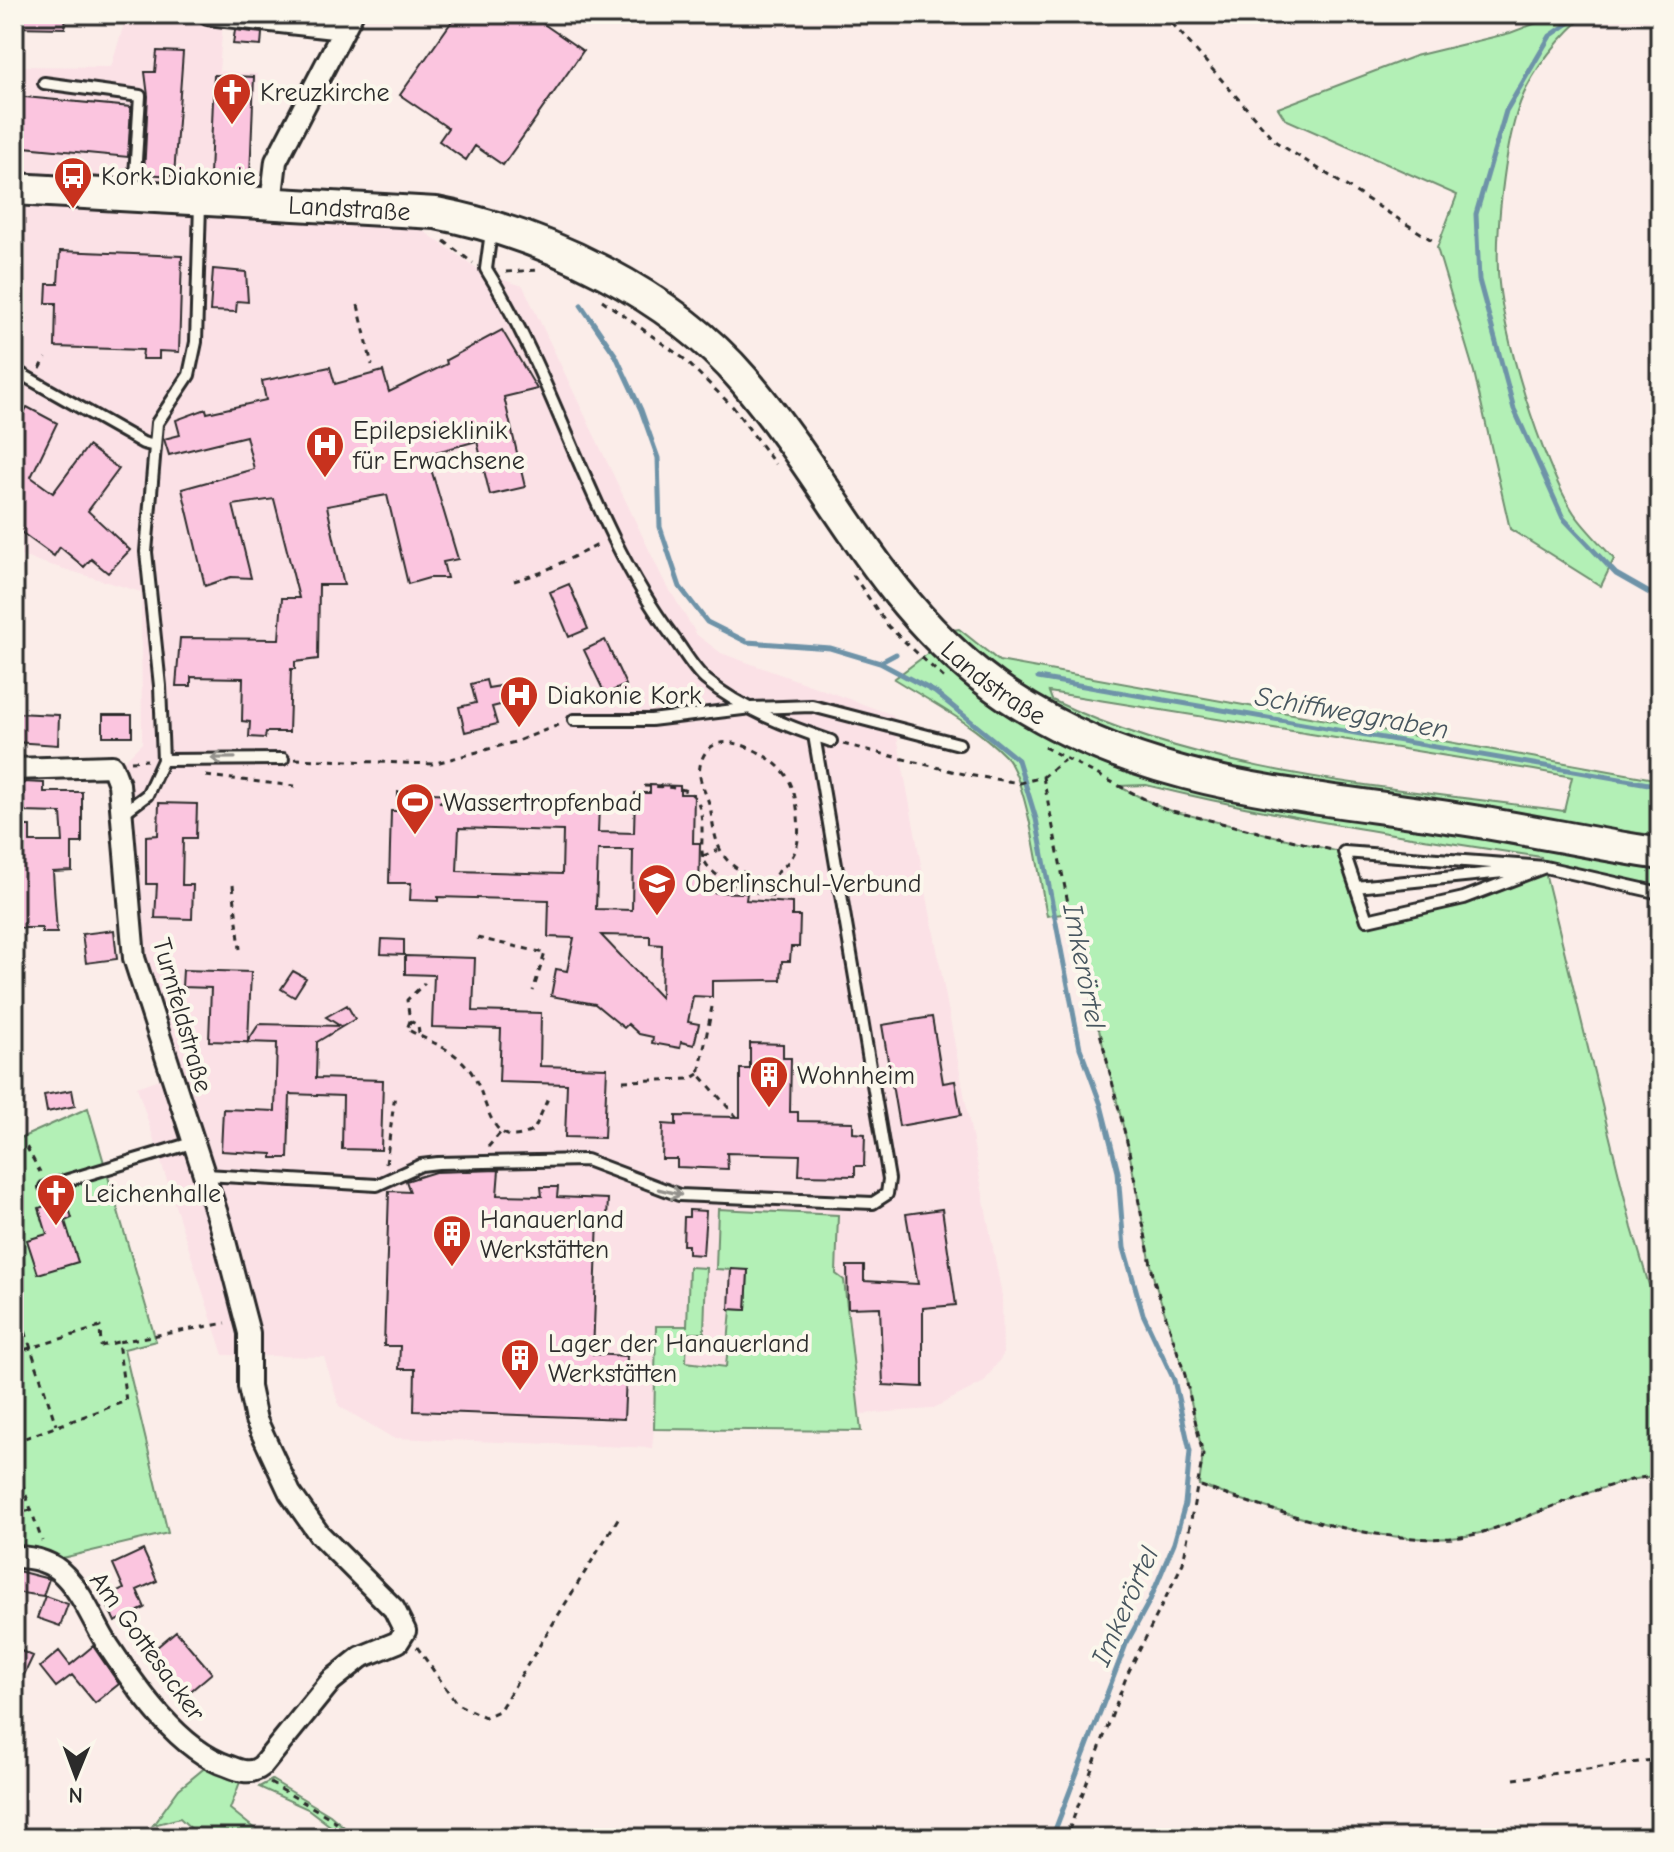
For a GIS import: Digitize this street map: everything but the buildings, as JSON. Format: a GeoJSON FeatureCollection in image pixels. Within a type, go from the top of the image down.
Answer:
{"type":"FeatureCollection","features":[{"type":"Feature","properties":{"kind":"main road","name":"Landstraße"},"geometry":{"type":"LineString","coordinates":[[14,189],[436,213],[492,226],[556,249],[631,290],[727,362],[784,433],[887,582],[913,613],[978,675],[1038,715],[1126,756],[1221,784],[1468,820],[1660,854]]}},
{"type":"Feature","properties":{"kind":"street"},"geometry":{"type":"LineString","coordinates":[[208,14],[348,21],[276,161],[271,203]]}},
{"type":"Feature","properties":{"kind":"street"},"geometry":{"type":"LineString","coordinates":[[14,769],[112,766]]}},
{"type":"Feature","properties":{"kind":"street","name":"Turnfeldstraße"},"geometry":{"type":"LineString","coordinates":[[112,766],[119,784],[134,958],[206,1175],[247,1327]]}},
{"type":"Feature","properties":{"kind":"street"},"geometry":{"type":"LineString","coordinates":[[247,1327],[249,1387],[256,1420],[276,1469],[319,1534],[394,1609],[403,1623],[404,1637],[348,1665],[255,1771]]}},
{"type":"Feature","properties":{"kind":"street"},"geometry":{"type":"LineString","coordinates":[[14,1557],[35,1557],[46,1564]]}},
{"type":"Feature","properties":{"kind":"street","name":"Am Gottesacker"},"geometry":{"type":"LineString","coordinates":[[46,1564],[63,1573],[110,1647],[182,1741],[218,1763],[243,1772],[255,1771]]}},
{"type":"Feature","properties":{"kind":"lane"},"geometry":{"type":"LineString","coordinates":[[44,83],[140,96],[134,198]]}},
{"type":"Feature","properties":{"kind":"lane"},"geometry":{"type":"LineString","coordinates":[[121,814],[147,795],[163,760],[160,686],[146,552],[157,423],[189,375],[192,361],[201,200]]}},
{"type":"Feature","properties":{"kind":"lane"},"geometry":{"type":"LineString","coordinates":[[492,226],[483,267],[652,609],[705,679],[751,708],[831,741]]}},
{"type":"Feature","properties":{"kind":"lane"},"geometry":{"type":"LineString","coordinates":[[14,370],[143,443],[155,446]]}},
{"type":"Feature","properties":{"kind":"lane"},"geometry":{"type":"LineString","coordinates":[[574,720],[685,718],[751,708],[812,706],[959,744]]}},
{"type":"Feature","properties":{"kind":"lane"},"geometry":{"type":"LineString","coordinates":[[206,1175],[377,1185],[421,1165],[553,1160],[598,1163],[679,1195],[878,1201],[887,1194],[889,1179],[814,735]]}},
{"type":"Feature","properties":{"kind":"lane"},"geometry":{"type":"LineString","coordinates":[[163,760],[283,759]]}},
{"type":"Feature","properties":{"kind":"lane"},"geometry":{"type":"LineString","coordinates":[[1545,867],[1464,898],[1367,920],[1344,852],[1545,867],[1660,893]]}},
{"type":"Feature","properties":{"kind":"lane"},"geometry":{"type":"LineString","coordinates":[[1356,887],[1545,867]]}},
{"type":"Feature","properties":{"kind":"lane"},"geometry":{"type":"LineString","coordinates":[[45,1187],[195,1142]]}},
{"type":"Feature","properties":{"kind":"path"},"geometry":{"type":"LineString","coordinates":[[1164,14],[1276,142],[1435,242]]}},
{"type":"Feature","properties":{"kind":"path"},"geometry":{"type":"LineString","coordinates":[[483,267],[501,273],[548,272]]}},
{"type":"Feature","properties":{"kind":"path"},"geometry":{"type":"LineString","coordinates":[[595,296],[683,358],[733,407],[779,469]]}},
{"type":"Feature","properties":{"kind":"path"},"geometry":{"type":"LineString","coordinates":[[358,305],[372,365]]}},
{"type":"Feature","properties":{"kind":"path"},"geometry":{"type":"LineString","coordinates":[[514,581],[540,573],[614,537]]}},
{"type":"Feature","properties":{"kind":"path"},"geometry":{"type":"LineString","coordinates":[[852,574],[888,626],[949,682]]}},
{"type":"Feature","properties":{"kind":"path"},"geometry":{"type":"LineString","coordinates":[[283,759],[432,764],[515,742],[574,720]]}},
{"type":"Feature","properties":{"kind":"path"},"geometry":{"type":"LineString","coordinates":[[831,741],[968,775],[1020,783],[1043,777],[1064,760]]}},
{"type":"Feature","properties":{"kind":"path"},"geometry":{"type":"LineString","coordinates":[[762,894],[765,883],[793,858],[798,842],[794,798],[788,777],[766,753],[729,743],[709,748],[699,770],[710,800],[718,850],[726,861],[765,883]]}},
{"type":"Feature","properties":{"kind":"path"},"geometry":{"type":"LineString","coordinates":[[1041,745],[1064,760],[1164,809],[1344,852]]}},
{"type":"Feature","properties":{"kind":"path"},"geometry":{"type":"LineString","coordinates":[[112,766],[136,760],[163,760]]}},
{"type":"Feature","properties":{"kind":"path"},"geometry":{"type":"LineString","coordinates":[[206,776],[295,786]]}},
{"type":"Feature","properties":{"kind":"path"},"geometry":{"type":"LineString","coordinates":[[1043,777],[1068,903],[1128,1146],[1154,1280],[1185,1375],[1203,1455],[1183,1563],[1127,1675],[1066,1838]]}},
{"type":"Feature","properties":{"kind":"path"},"geometry":{"type":"LineString","coordinates":[[644,786],[679,788],[694,794],[702,805],[703,856],[715,874],[775,897]]}},
{"type":"Feature","properties":{"kind":"path"},"geometry":{"type":"LineString","coordinates":[[703,856],[718,850]]}},
{"type":"Feature","properties":{"kind":"path"},"geometry":{"type":"LineString","coordinates":[[233,885],[240,949]]}},
{"type":"Feature","properties":{"kind":"path"},"geometry":{"type":"LineString","coordinates":[[477,938],[545,953],[533,991]]}},
{"type":"Feature","properties":{"kind":"path"},"geometry":{"type":"LineString","coordinates":[[425,983],[407,1000],[410,1021],[407,1029],[419,1033],[470,1070],[482,1091],[493,1127],[517,1135],[534,1130],[549,1096]]}},
{"type":"Feature","properties":{"kind":"path"},"geometry":{"type":"LineString","coordinates":[[623,1081],[691,1079],[699,1074],[712,1007]]}},
{"type":"Feature","properties":{"kind":"path"},"geometry":{"type":"LineString","coordinates":[[410,1021],[418,1025],[419,1033]]}},
{"type":"Feature","properties":{"kind":"path"},"geometry":{"type":"LineString","coordinates":[[699,1074],[740,1121]]}},
{"type":"Feature","properties":{"kind":"path"},"geometry":{"type":"LineString","coordinates":[[384,1180],[395,1094]]}},
{"type":"Feature","properties":{"kind":"path"},"geometry":{"type":"LineString","coordinates":[[14,1131],[14,1145],[27,1148],[35,1159],[45,1187]]}},
{"type":"Feature","properties":{"kind":"path"},"geometry":{"type":"LineString","coordinates":[[14,1297],[56,1425]]}},
{"type":"Feature","properties":{"kind":"path"},"geometry":{"type":"LineString","coordinates":[[14,1353],[100,1327],[101,1346],[247,1327]]}},
{"type":"Feature","properties":{"kind":"path"},"geometry":{"type":"LineString","coordinates":[[14,1442],[126,1401],[118,1342]]}},
{"type":"Feature","properties":{"kind":"path"},"geometry":{"type":"LineString","coordinates":[[14,1461],[44,1547],[46,1564]]}},
{"type":"Feature","properties":{"kind":"path"},"geometry":{"type":"LineString","coordinates":[[1199,1485],[1311,1521],[1432,1539],[1477,1534],[1610,1486],[1660,1475]]}},
{"type":"Feature","properties":{"kind":"path"},"geometry":{"type":"LineString","coordinates":[[14,1514],[31,1510]]}},
{"type":"Feature","properties":{"kind":"path"},"geometry":{"type":"LineString","coordinates":[[404,1637],[430,1664],[457,1704],[485,1717],[499,1711],[619,1517]]}},
{"type":"Feature","properties":{"kind":"path"},"geometry":{"type":"LineString","coordinates":[[1514,1779],[1660,1759]]}},
{"type":"Feature","properties":{"kind":"path"},"geometry":{"type":"LineString","coordinates":[[255,1771],[329,1817],[354,1838]]}},
{"type":"Feature","properties":{"kind":"shaded area","name":"Diakonie Kork"},"geometry":{"type":"Polygon","coordinates":[[[127,14],[178,14],[223,22],[219,71],[257,74],[245,213],[412,223],[485,274],[523,286],[663,579],[697,635],[721,653],[893,715],[1002,1296],[1003,1355],[984,1382],[932,1409],[860,1414],[861,1431],[654,1429],[652,1448],[393,1438],[339,1406],[324,1357],[223,1355],[137,1087],[160,1079],[128,964],[106,779],[142,743],[141,592],[14,554],[14,205],[134,210],[142,180],[56,177],[14,170],[14,66],[111,67],[127,14]]]}},
{"type":"Feature","properties":{"kind":"green space"},"geometry":{"type":"Polygon","coordinates":[[[1560,14],[1581,14],[1582,18],[1544,60],[1528,85],[1517,112],[1502,190],[1498,270],[1514,360],[1549,463],[1574,513],[1614,559],[1601,586],[1510,529],[1474,372],[1437,248],[1457,195],[1285,119],[1278,108],[1415,56],[1510,33],[1560,14]]]}},
{"type":"Feature","properties":{"kind":"green space"},"geometry":{"type":"Polygon","coordinates":[[[959,629],[999,661],[1660,780],[1660,836],[1223,775],[1097,734],[1015,687],[947,631],[959,629]],[[1049,692],[1052,700],[1113,726],[1239,762],[1368,785],[1564,811],[1572,777],[1049,692]]]}},
{"type":"Feature","properties":{"kind":"green space"},"geometry":{"type":"Polygon","coordinates":[[[935,648],[1034,723],[1660,867],[1660,893],[1545,872],[1632,1228],[1660,1322],[1660,1475],[1591,1492],[1480,1533],[1449,1538],[1415,1538],[1338,1527],[1199,1485],[1203,1455],[1185,1375],[1154,1280],[1128,1146],[1070,913],[1047,916],[1026,807],[1013,768],[1005,756],[966,724],[894,679],[935,648]],[[1146,785],[1118,786],[1164,809],[1340,852],[1367,920],[1544,871],[1541,857],[1342,826],[1146,785]]]}},
{"type":"Feature","properties":{"kind":"green space"},"geometry":{"type":"Polygon","coordinates":[[[88,1108],[156,1341],[124,1349],[168,1533],[54,1560],[14,1545],[14,1141],[88,1108]]]}},
{"type":"Feature","properties":{"kind":"green space"},"geometry":{"type":"Polygon","coordinates":[[[718,1209],[838,1215],[836,1274],[844,1280],[861,1431],[654,1429],[656,1326],[687,1326],[689,1267],[706,1268],[704,1333],[687,1333],[686,1362],[726,1367],[731,1309],[746,1310],[748,1271],[716,1269],[718,1209]]]}},
{"type":"Feature","properties":{"kind":"green space"},"geometry":{"type":"Polygon","coordinates":[[[207,1766],[241,1779],[230,1809],[266,1838],[201,1838],[180,1818],[153,1825],[179,1789],[207,1766]]]}},
{"type":"Feature","properties":{"kind":"green space"},"geometry":{"type":"Polygon","coordinates":[[[272,1780],[330,1815],[357,1838],[346,1838],[308,1809],[259,1787],[272,1780]]]}},
{"type":"Feature","properties":{"kind":"waterway"},"geometry":{"type":"LineString","coordinates":[[1582,14],[1550,36],[1506,111],[1476,214],[1479,280],[1514,409],[1563,518],[1616,574],[1660,599]]}},
{"type":"Feature","properties":{"kind":"waterway","name":"Imkerörtel"},"geometry":{"type":"LineString","coordinates":[[581,305],[616,356],[641,410],[658,458],[660,527],[680,587],[707,622],[747,642],[830,648],[880,663],[935,692],[1018,760],[1036,819],[1080,1048],[1101,1105],[1118,1172],[1124,1248],[1143,1314],[1174,1380],[1190,1451],[1185,1504],[1174,1543],[1150,1600],[1126,1644],[1052,1838]]}},
{"type":"Feature","properties":{"kind":"waterway"},"geometry":{"type":"LineString","coordinates":[[881,662],[896,654]]}},
{"type":"Feature","properties":{"kind":"waterway","name":"Schiffweggraben"},"geometry":{"type":"LineString","coordinates":[[1038,678],[1660,786]]}},
{"type":"Feature","properties":{"kind":"place","name":"Kreuzkirche"},"geometry":{"type":"Point","coordinates":[232,126]}},
{"type":"Feature","properties":{"kind":"place","name":"Kork Diakonie"},"geometry":{"type":"Point","coordinates":[73,210]}},
{"type":"Feature","properties":{"kind":"place","name":"Epilepsieklinik für Erwachsene"},"geometry":{"type":"Point","coordinates":[325,479]}},
{"type":"Feature","properties":{"kind":"place","name":"Diakonie Kork"},"geometry":{"type":"Point","coordinates":[519,729]}},
{"type":"Feature","properties":{"kind":"place","name":"Wassertropfenbad"},"geometry":{"type":"Point","coordinates":[415,836]}},
{"type":"Feature","properties":{"kind":"place","name":"Oberlinschul-Verbund"},"geometry":{"type":"Point","coordinates":[657,917]}},
{"type":"Feature","properties":{"kind":"place","name":"Wohnheim"},"geometry":{"type":"Point","coordinates":[769,1109]}},
{"type":"Feature","properties":{"kind":"place","name":"Leichenhalle"},"geometry":{"type":"Point","coordinates":[56,1227]}},
{"type":"Feature","properties":{"kind":"place","name":"Hanauerland Werkstätten"},"geometry":{"type":"Point","coordinates":[452,1268]}},
{"type":"Feature","properties":{"kind":"place","name":"Lager der Hanauerland Werkstätten"},"geometry":{"type":"Point","coordinates":[520,1392]}}]}
